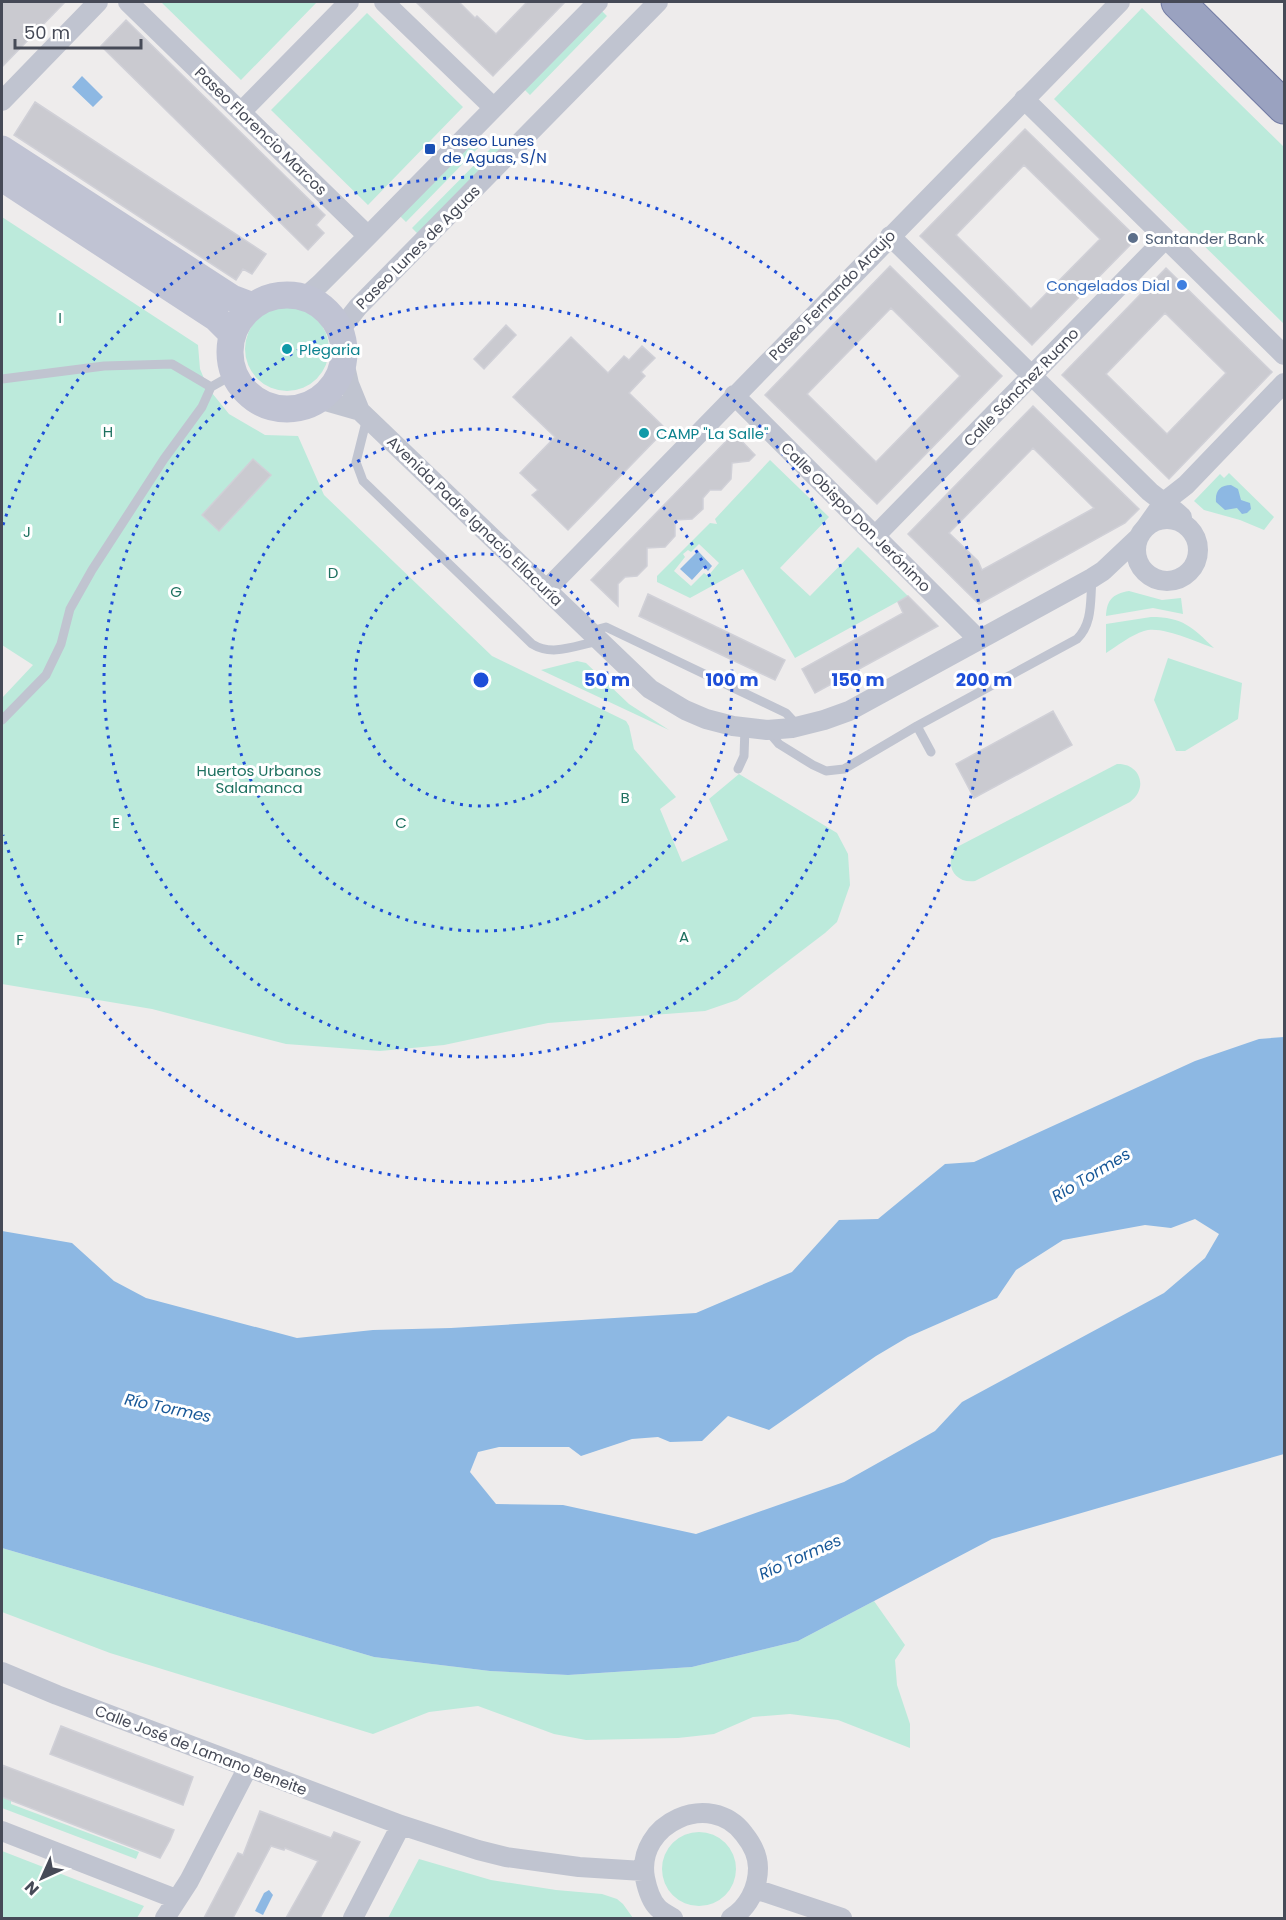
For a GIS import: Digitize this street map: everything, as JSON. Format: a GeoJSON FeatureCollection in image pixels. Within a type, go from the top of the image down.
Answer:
{"type":"FeatureCollection","features":[{"type":"Feature","properties":{"kind":"highway"},"geometry":{"type":"LineString","coordinates":[[1178,2],[1284,107]]}},
{"type":"Feature","properties":{"kind":"highway"},"geometry":{"type":"LineString","coordinates":[[1202,2],[1284,82]]}},
{"type":"Feature","properties":{"kind":"main road"},"geometry":{"type":"LineString","coordinates":[[2,149],[232,298],[253,306]]}},
{"type":"Feature","properties":{"kind":"main road"},"geometry":{"type":"LineString","coordinates":[[2,178],[216,318],[232,334]]}},
{"type":"Feature","properties":{"kind":"main road"},"geometry":{"type":"LineString","coordinates":[[286,295],[304,298],[319,305],[331,316],[341,344],[339,373],[331,388],[318,399],[298,408],[277,408],[256,400],[241,386],[234,374],[230,355],[232,334],[237,323],[253,306],[269,298],[286,295]]}},
{"type":"Feature","properties":{"kind":"street"},"geometry":{"type":"LineString","coordinates":[[2,101],[98,2]]}},
{"type":"Feature","properties":{"kind":"street","name":"Paseo Florencio Marcos"},"geometry":{"type":"LineString","coordinates":[[128,2],[368,236]]}},
{"type":"Feature","properties":{"kind":"street"},"geometry":{"type":"LineString","coordinates":[[241,112],[349,2]]}},
{"type":"Feature","properties":{"kind":"street"},"geometry":{"type":"LineString","coordinates":[[384,2],[493,107]]}},
{"type":"Feature","properties":{"kind":"street"},"geometry":{"type":"LineString","coordinates":[[304,298],[598,2]]}},
{"type":"Feature","properties":{"kind":"street","name":"Paseo Fernando Araujo"},"geometry":{"type":"LineString","coordinates":[[546,590],[1120,2]]}},
{"type":"Feature","properties":{"kind":"street","name":"Paseo Lunes de Aguas"},"geometry":{"type":"LineString","coordinates":[[341,344],[358,307],[650,4]]}},
{"type":"Feature","properties":{"kind":"street"},"geometry":{"type":"LineString","coordinates":[[1024,99],[1284,355]]}},
{"type":"Feature","properties":{"kind":"street"},"geometry":{"type":"LineString","coordinates":[[890,236],[1150,492],[1163,503],[1169,504],[1185,523],[1196,540],[1198,550],[1191,569],[1184,576],[1164,581],[1146,573],[1137,556],[1142,532],[1152,523],[1165,519],[1185,523]]}},
{"type":"Feature","properties":{"kind":"street","name":"Calle Sánchez Ruano"},"geometry":{"type":"LineString","coordinates":[[876,535],[1165,239]]}},
{"type":"Feature","properties":{"kind":"street","name":"Avenida Padre Ignacio Ellacuría"},"geometry":{"type":"LineString","coordinates":[[341,344],[349,384],[364,414],[633,674],[665,699],[706,719],[745,728],[767,730],[798,727],[849,711],[1097,574],[1142,532],[1163,503],[1186,485],[1284,383]]}},
{"type":"Feature","properties":{"kind":"street","name":"Calle Obispo Don Jerónimo"},"geometry":{"type":"LineString","coordinates":[[734,396],[978,639]]}},
{"type":"Feature","properties":{"kind":"street","name":"Avenida Padre Ignacio Ellacuría"},"geometry":{"type":"LineString","coordinates":[[318,399],[364,414]]}},
{"type":"Feature","properties":{"kind":"street"},"geometry":{"type":"LineString","coordinates":[[1185,523],[1179,508],[1186,485]]}},
{"type":"Feature","properties":{"kind":"street"},"geometry":{"type":"LineString","coordinates":[[1097,574],[1146,573]]}},
{"type":"Feature","properties":{"kind":"street","name":"Calle José de Lamano Beneite"},"geometry":{"type":"LineString","coordinates":[[2,1672],[401,1825],[506,1857],[579,1867],[644,1871]]}},
{"type":"Feature","properties":{"kind":"street"},"geometry":{"type":"LineString","coordinates":[[165,1918],[189,1881],[248,1767]]}},
{"type":"Feature","properties":{"kind":"street"},"geometry":{"type":"LineString","coordinates":[[662,1915],[647,1890],[644,1871],[647,1849],[659,1830],[677,1818],[699,1813],[721,1816],[740,1828],[753,1846],[758,1867],[755,1889],[748,1903],[731,1918]]}},
{"type":"Feature","properties":{"kind":"street"},"geometry":{"type":"LineString","coordinates":[[353,1918],[401,1825]]}},
{"type":"Feature","properties":{"kind":"street"},"geometry":{"type":"LineString","coordinates":[[2,1831],[177,1899]]}},
{"type":"Feature","properties":{"kind":"street"},"geometry":{"type":"LineString","coordinates":[[755,1889],[842,1918]]}},
{"type":"Feature","properties":{"kind":"lane"},"geometry":{"type":"LineString","coordinates":[[2,379],[104,366],[172,364],[211,387]]}},
{"type":"Feature","properties":{"kind":"lane"},"geometry":{"type":"LineString","coordinates":[[2,720],[46,675],[61,644],[70,609],[159,468],[202,407],[211,387],[234,374]]}},
{"type":"Feature","properties":{"kind":"lane"},"geometry":{"type":"LineString","coordinates":[[364,414],[356,462],[363,481],[532,644],[540,649],[555,651],[594,636],[606,627],[786,713],[798,727]]}},
{"type":"Feature","properties":{"kind":"lane"},"geometry":{"type":"LineString","coordinates":[[767,730],[779,744],[826,771],[835,771],[852,765],[917,726],[1077,639],[1089,620],[1097,574]]}},
{"type":"Feature","properties":{"kind":"lane"},"geometry":{"type":"LineString","coordinates":[[917,726],[931,752]]}},
{"type":"Feature","properties":{"kind":"lane"},"geometry":{"type":"LineString","coordinates":[[738,769],[744,756],[745,728]]}},
{"type":"Feature","properties":{"kind":"green space"},"geometry":{"type":"Polygon","coordinates":[[[161,2],[317,2],[241,80],[161,2]]]}},
{"type":"Feature","properties":{"kind":"green space"},"geometry":{"type":"Polygon","coordinates":[[[1142,8],[1284,147],[1284,324],[1054,99],[1142,8]]]}},
{"type":"Feature","properties":{"kind":"green space"},"geometry":{"type":"Polygon","coordinates":[[[601,10],[607,16],[530,95],[524,89],[601,10]]]}},
{"type":"Feature","properties":{"kind":"green space"},"geometry":{"type":"Polygon","coordinates":[[[367,13],[463,107],[368,205],[271,110],[367,13]]]}},
{"type":"Feature","properties":{"kind":"green space"},"geometry":{"type":"Polygon","coordinates":[[[476,138],[482,144],[406,222],[400,216],[476,138]]]}},
{"type":"Feature","properties":{"kind":"green space"},"geometry":{"type":"Polygon","coordinates":[[[499,140],[504,145],[418,234],[412,228],[499,140]]]}},
{"type":"Feature","properties":{"kind":"green space","name":"Huertos Urbanos Salamanca"},"geometry":{"type":"Polygon","coordinates":[[[2,217],[198,345],[200,369],[208,388],[229,414],[265,435],[298,436],[324,495],[492,656],[626,721],[634,749],[676,797],[660,809],[682,862],[728,840],[709,799],[739,774],[837,833],[848,854],[850,885],[837,922],[737,1000],[705,1011],[548,1023],[444,1045],[380,1051],[286,1044],[152,1009],[2,984],[2,698],[33,665],[2,645],[2,217]]]}},
{"type":"Feature","properties":{"kind":"green space"},"geometry":{"type":"Polygon","coordinates":[[[287,307],[303,310],[317,319],[326,333],[329,349],[326,365],[317,379],[303,388],[287,391],[271,388],[257,379],[248,365],[245,349],[248,333],[257,319],[271,310],[287,307]]]}},
{"type":"Feature","properties":{"kind":"green space"},"geometry":{"type":"Polygon","coordinates":[[[770,460],[829,517],[780,568],[810,596],[858,547],[908,596],[795,658],[743,569],[690,598],[657,582],[657,576],[710,523],[717,524],[715,519],[770,460]],[[699,544],[691,552],[688,550],[683,554],[685,557],[674,571],[691,586],[704,573],[708,576],[719,563],[699,544]]]}},
{"type":"Feature","properties":{"kind":"green space"},"geometry":{"type":"Polygon","coordinates":[[[1229,473],[1274,517],[1264,530],[1240,520],[1204,510],[1194,501],[1220,474],[1224,478],[1229,473]]]}},
{"type":"Feature","properties":{"kind":"green space"},"geometry":{"type":"Polygon","coordinates":[[[1129,591],[1162,600],[1181,598],[1183,614],[1153,608],[1106,616],[1109,602],[1118,594],[1129,591]]]}},
{"type":"Feature","properties":{"kind":"green space"},"geometry":{"type":"Polygon","coordinates":[[[1151,617],[1179,621],[1199,634],[1214,648],[1169,632],[1151,630],[1134,635],[1106,653],[1106,624],[1151,617]]]}},
{"type":"Feature","properties":{"kind":"green space"},"geometry":{"type":"Polygon","coordinates":[[[1168,658],[1242,683],[1238,719],[1185,751],[1176,751],[1154,700],[1168,658]]]}},
{"type":"Feature","properties":{"kind":"green space"},"geometry":{"type":"Polygon","coordinates":[[[577,661],[586,663],[629,704],[669,730],[541,670],[577,661]]]}},
{"type":"Feature","properties":{"kind":"green space"},"geometry":{"type":"Polygon","coordinates":[[[1117,764],[1131,768],[1139,777],[1139,790],[1130,802],[975,881],[956,876],[951,866],[951,859],[957,847],[1117,764]]]}},
{"type":"Feature","properties":{"kind":"green space"},"geometry":{"type":"Polygon","coordinates":[[[2,1548],[374,1657],[490,1671],[568,1675],[692,1667],[798,1641],[874,1601],[905,1645],[895,1660],[897,1685],[910,1724],[910,1748],[838,1720],[790,1714],[753,1717],[714,1734],[678,1738],[586,1740],[554,1734],[478,1706],[429,1712],[373,1734],[110,1653],[2,1612],[2,1548]]]}},
{"type":"Feature","properties":{"kind":"green space"},"geometry":{"type":"Polygon","coordinates":[[[2,1797],[11,1801],[11,1804],[139,1852],[136,1859],[2,1808],[2,1797]]]}},
{"type":"Feature","properties":{"kind":"green space"},"geometry":{"type":"Polygon","coordinates":[[[692,1832],[706,1832],[720,1838],[730,1848],[736,1862],[734,1883],[720,1900],[706,1906],[692,1906],[678,1900],[668,1890],[662,1876],[662,1862],[668,1848],[678,1838],[692,1832]]]}},
{"type":"Feature","properties":{"kind":"green space"},"geometry":{"type":"Polygon","coordinates":[[[2,1851],[144,1906],[137,1918],[2,1918],[2,1851]]]}},
{"type":"Feature","properties":{"kind":"green space"},"geometry":{"type":"Polygon","coordinates":[[[419,1859],[491,1880],[602,1894],[617,1899],[633,1918],[388,1918],[419,1859]]]}},
{"type":"Feature","properties":{"kind":"water"},"geometry":{"type":"Polygon","coordinates":[[[82,76],[103,97],[93,107],[72,87],[82,76]]]}},
{"type":"Feature","properties":{"kind":"water"},"geometry":{"type":"Polygon","coordinates":[[[1231,485],[1238,489],[1241,500],[1250,503],[1251,509],[1247,513],[1242,514],[1237,508],[1225,510],[1216,502],[1219,489],[1231,485]]]}},
{"type":"Feature","properties":{"kind":"water"},"geometry":{"type":"Polygon","coordinates":[[[698,551],[712,566],[708,571],[704,567],[692,580],[680,569],[698,551]]]}},
{"type":"Feature","properties":{"kind":"water","name":"Río Tormes"},"geometry":{"type":"Polygon","coordinates":[[[1284,1037],[1284,1454],[992,1539],[798,1641],[692,1667],[568,1675],[490,1671],[374,1657],[2,1548],[2,1231],[72,1243],[114,1281],[146,1298],[297,1338],[373,1330],[451,1328],[696,1313],[792,1272],[839,1220],[878,1219],[945,1164],[974,1162],[1195,1061],[1259,1039],[1284,1037]],[[1195,1219],[1171,1228],[1145,1225],[1063,1240],[1016,1270],[997,1298],[908,1337],[876,1356],[769,1430],[728,1416],[702,1441],[670,1442],[658,1437],[632,1439],[581,1456],[569,1447],[499,1447],[478,1452],[470,1472],[496,1504],[563,1505],[696,1534],[844,1482],[935,1431],[962,1402],[1164,1293],[1205,1258],[1219,1234],[1195,1219]]]}},
{"type":"Feature","properties":{"kind":"water"},"geometry":{"type":"Polygon","coordinates":[[[269,1890],[273,1895],[263,1915],[255,1911],[264,1893],[269,1890]]]}},
{"type":"Feature","properties":{"kind":"building"},"geometry":{"type":"Polygon","coordinates":[[[2,2],[65,2],[2,67],[2,2]]]}},
{"type":"Feature","properties":{"kind":"building"},"geometry":{"type":"Polygon","coordinates":[[[416,2],[459,2],[496,34],[527,2],[565,2],[493,76],[416,2]]]}},
{"type":"Feature","properties":{"kind":"building"},"geometry":{"type":"Polygon","coordinates":[[[126,20],[325,215],[316,225],[324,233],[308,250],[101,46],[126,20]]]}},
{"type":"Feature","properties":{"kind":"building"},"geometry":{"type":"Polygon","coordinates":[[[35,102],[266,254],[252,274],[243,269],[236,280],[14,135],[35,102]]]}},
{"type":"Feature","properties":{"kind":"building"},"geometry":{"type":"Polygon","coordinates":[[[1025,129],[1137,238],[1032,345],[920,236],[1025,129]],[[1024,165],[956,235],[1031,309],[1100,239],[1024,165]]]}},
{"type":"Feature","properties":{"kind":"building"},"geometry":{"type":"Polygon","coordinates":[[[890,266],[1002,376],[877,504],[765,395],[890,266]],[[891,308],[807,394],[876,462],[960,376],[891,308]]]}},
{"type":"Feature","properties":{"kind":"building"},"geometry":{"type":"Polygon","coordinates":[[[1166,268],[1272,372],[1169,479],[1062,375],[1166,268]],[[1165,313],[1106,374],[1167,434],[1226,373],[1165,313]]]}},
{"type":"Feature","properties":{"kind":"building"},"geometry":{"type":"Polygon","coordinates":[[[506,325],[516,335],[484,369],[474,359],[506,325]]]}},
{"type":"Feature","properties":{"kind":"building","name":"CAMP \"La Salle\""},"geometry":{"type":"Polygon","coordinates":[[[571,337],[608,373],[624,356],[629,360],[642,346],[655,358],[641,372],[645,376],[629,393],[666,429],[568,530],[532,495],[538,490],[520,473],[555,437],[513,397],[571,337]]]}},
{"type":"Feature","properties":{"kind":"building"},"geometry":{"type":"Polygon","coordinates":[[[1033,406],[1139,509],[1125,523],[979,604],[908,534],[1033,406]],[[1033,448],[949,533],[978,561],[982,570],[1094,508],[1033,448]]]}},
{"type":"Feature","properties":{"kind":"building"},"geometry":{"type":"Polygon","coordinates":[[[734,433],[755,455],[749,461],[732,463],[731,479],[721,490],[710,490],[703,498],[703,509],[692,519],[675,520],[675,536],[665,547],[647,548],[647,566],[637,576],[625,577],[618,584],[618,606],[591,580],[734,433]]]}},
{"type":"Feature","properties":{"kind":"building"},"geometry":{"type":"Polygon","coordinates":[[[253,459],[271,475],[219,531],[202,515],[253,459]]]}},
{"type":"Feature","properties":{"kind":"building"},"geometry":{"type":"Polygon","coordinates":[[[648,594],[785,660],[775,680],[639,616],[648,594]]]}},
{"type":"Feature","properties":{"kind":"building"},"geometry":{"type":"Polygon","coordinates":[[[908,596],[938,626],[815,693],[802,669],[903,613],[898,602],[908,596]]]}},
{"type":"Feature","properties":{"kind":"building"},"geometry":{"type":"Polygon","coordinates":[[[1053,711],[1072,745],[974,798],[956,764],[1053,711]]]}},
{"type":"Feature","properties":{"kind":"building"},"geometry":{"type":"Polygon","coordinates":[[[61,1726],[193,1777],[183,1805],[50,1754],[61,1726]]]}},
{"type":"Feature","properties":{"kind":"building"},"geometry":{"type":"Polygon","coordinates":[[[2,1765],[174,1830],[170,1840],[160,1858],[2,1797],[2,1765]]]}},
{"type":"Feature","properties":{"kind":"building"},"geometry":{"type":"Polygon","coordinates":[[[260,1811],[331,1838],[334,1832],[360,1842],[320,1918],[286,1918],[318,1861],[285,1848],[284,1850],[271,1846],[233,1918],[204,1918],[238,1853],[243,1855],[260,1811]]]}},
{"type":"Feature","properties":{"kind":"place","name":"Paseo Lunes de Aguas, S/N"},"geometry":{"type":"Point","coordinates":[430,149]}},
{"type":"Feature","properties":{"kind":"place","name":"Santander Bank"},"geometry":{"type":"Point","coordinates":[1133,238]}},
{"type":"Feature","properties":{"kind":"place","name":"Congelados Dial"},"geometry":{"type":"Point","coordinates":[1182,285]}},
{"type":"Feature","properties":{"kind":"place","name":"Plegaria"},"geometry":{"type":"Point","coordinates":[287,349]}},
{"type":"Feature","properties":{"kind":"place","name":"CAMP \"La Salle\""},"geometry":{"type":"Point","coordinates":[644,433]}},
{"type":"Feature","properties":{"kind":"park label","name":"I"},"geometry":{"type":"Point","coordinates":[60,317]}},
{"type":"Feature","properties":{"kind":"park label","name":"H"},"geometry":{"type":"Point","coordinates":[108,431]}},
{"type":"Feature","properties":{"kind":"park label","name":"J"},"geometry":{"type":"Point","coordinates":[27,531]}},
{"type":"Feature","properties":{"kind":"park label","name":"D"},"geometry":{"type":"Point","coordinates":[333,572]}},
{"type":"Feature","properties":{"kind":"park label","name":"G"},"geometry":{"type":"Point","coordinates":[176,591]}},
{"type":"Feature","properties":{"kind":"park label","name":"B"},"geometry":{"type":"Point","coordinates":[625,797]}},
{"type":"Feature","properties":{"kind":"park label","name":"E"},"geometry":{"type":"Point","coordinates":[116,822]}},
{"type":"Feature","properties":{"kind":"park label","name":"C"},"geometry":{"type":"Point","coordinates":[401,822]}},
{"type":"Feature","properties":{"kind":"park label","name":"A"},"geometry":{"type":"Point","coordinates":[684,936]}},
{"type":"Feature","properties":{"kind":"park label","name":"F"},"geometry":{"type":"Point","coordinates":[20,939]}}]}
